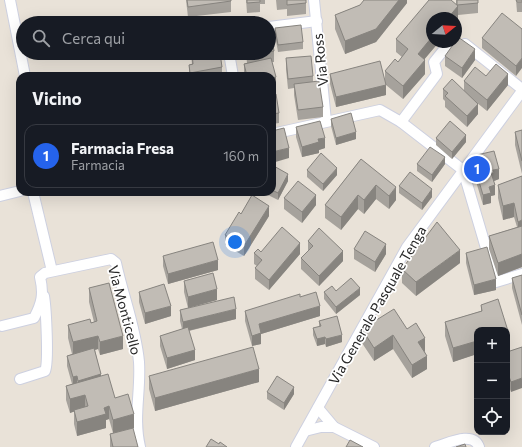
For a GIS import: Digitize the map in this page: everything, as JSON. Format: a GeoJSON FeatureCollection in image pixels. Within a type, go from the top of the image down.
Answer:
{"type":"FeatureCollection","features":[{"type":"Feature","properties":{"kind":"street"},"geometry":{"type":"LineString","coordinates":[[10,0],[16,30]]}},
{"type":"Feature","properties":{"kind":"street","name":"Via Ross"},"geometry":{"type":"LineString","coordinates":[[314,0],[326,121]]}},
{"type":"Feature","properties":{"kind":"street"},"geometry":{"type":"LineString","coordinates":[[276,26],[317,21]]}},
{"type":"Feature","properties":{"kind":"street"},"geometry":{"type":"LineString","coordinates":[[462,42],[522,90]]}},
{"type":"Feature","properties":{"kind":"street"},"geometry":{"type":"LineString","coordinates":[[401,122],[437,74],[434,62],[445,48]]}},
{"type":"Feature","properties":{"kind":"street"},"geometry":{"type":"LineString","coordinates":[[22,60],[24,72]]}},
{"type":"Feature","properties":{"kind":"street"},"geometry":{"type":"LineString","coordinates":[[231,60],[232,72]]}},
{"type":"Feature","properties":{"kind":"street","name":"Via Generale Pasquale Tenga"},"geometry":{"type":"LineString","coordinates":[[296,447],[408,247],[522,90]]}},
{"type":"Feature","properties":{"kind":"street"},"geometry":{"type":"LineString","coordinates":[[276,133],[380,110],[401,122],[463,170],[496,282],[522,274]]}},
{"type":"Feature","properties":{"kind":"street"},"geometry":{"type":"LineString","coordinates":[[0,196],[16,192]]}},
{"type":"Feature","properties":{"kind":"street"},"geometry":{"type":"LineString","coordinates":[[20,379],[45,371],[48,366],[46,333],[47,315],[40,277],[45,273],[52,271],[34,196]]}},
{"type":"Feature","properties":{"kind":"street","name":"Via Monticello"},"geometry":{"type":"LineString","coordinates":[[52,271],[111,259],[116,263],[136,338],[139,361],[140,380],[136,408],[136,432],[140,447]]}},
{"type":"Feature","properties":{"kind":"street"},"geometry":{"type":"LineString","coordinates":[[2,326],[34,318],[39,308],[43,290]]}},
{"type":"Feature","properties":{"kind":"street"},"geometry":{"type":"LineString","coordinates":[[318,408],[334,427],[374,447]]}},
{"type":"Feature","properties":{"kind":"street"},"geometry":{"type":"LineString","coordinates":[[305,431],[321,427],[334,427]]}},
{"type":"Feature","properties":{"kind":"street"},"geometry":{"type":"LineString","coordinates":[[435,447],[465,438],[471,439],[478,443],[479,447]]}},
{"type":"Feature","properties":{"kind":"building"},"geometry":{"type":"Polygon","coordinates":[[[187,0],[231,0],[231,1],[188,7],[187,0]]]}},
{"type":"Feature","properties":{"kind":"building"},"geometry":{"type":"Polygon","coordinates":[[[247,0],[260,0],[260,2],[247,3],[247,0]]]}},
{"type":"Feature","properties":{"kind":"building"},"geometry":{"type":"Polygon","coordinates":[[[287,0],[306,0],[306,3],[287,5],[287,0]]]}},
{"type":"Feature","properties":{"kind":"building"},"geometry":{"type":"Polygon","coordinates":[[[364,0],[399,0],[376,29],[345,41],[335,15],[360,5],[364,0]]]}},
{"type":"Feature","properties":{"kind":"building"},"geometry":{"type":"Polygon","coordinates":[[[429,0],[451,0],[458,6],[453,12],[426,12],[426,44],[418,54],[425,60],[403,86],[385,71],[395,59],[398,62],[408,49],[396,39],[429,0]]]}},
{"type":"Feature","properties":{"kind":"building"},"geometry":{"type":"Polygon","coordinates":[[[457,0],[478,0],[478,3],[457,5],[457,0]]]}},
{"type":"Feature","properties":{"kind":"building"},"geometry":{"type":"Polygon","coordinates":[[[516,0],[522,0],[522,2],[517,2],[516,0]]]}},
{"type":"Feature","properties":{"kind":"building"},"geometry":{"type":"Polygon","coordinates":[[[502,13],[522,29],[522,58],[516,66],[482,38],[502,13]]]}},
{"type":"Feature","properties":{"kind":"building"},"geometry":{"type":"Polygon","coordinates":[[[301,25],[303,42],[278,45],[276,28],[301,25]]]}},
{"type":"Feature","properties":{"kind":"building"},"geometry":{"type":"Polygon","coordinates":[[[462,40],[475,49],[462,68],[445,56],[451,48],[462,48],[462,40]]]}},
{"type":"Feature","properties":{"kind":"building"},"geometry":{"type":"Polygon","coordinates":[[[311,56],[313,76],[288,79],[286,58],[311,56]]]}},
{"type":"Feature","properties":{"kind":"building"},"geometry":{"type":"Polygon","coordinates":[[[193,60],[221,60],[222,67],[190,72],[189,65],[193,64],[193,60]]]}},
{"type":"Feature","properties":{"kind":"building"},"geometry":{"type":"Polygon","coordinates":[[[262,60],[272,60],[275,72],[246,72],[244,64],[262,60]]]}},
{"type":"Feature","properties":{"kind":"building"},"geometry":{"type":"Polygon","coordinates":[[[380,61],[386,85],[336,97],[330,74],[380,61]]]}},
{"type":"Feature","properties":{"kind":"building"},"geometry":{"type":"Polygon","coordinates":[[[496,64],[508,74],[487,100],[464,81],[475,67],[486,76],[496,64]]]}},
{"type":"Feature","properties":{"kind":"building"},"geometry":{"type":"Polygon","coordinates":[[[452,79],[478,104],[467,116],[445,96],[448,93],[443,89],[452,79]]]}},
{"type":"Feature","properties":{"kind":"building"},"geometry":{"type":"Polygon","coordinates":[[[319,81],[323,107],[298,110],[294,84],[319,81]]]}},
{"type":"Feature","properties":{"kind":"building"},"geometry":{"type":"Polygon","coordinates":[[[276,94],[279,113],[276,113],[276,94]]]}},
{"type":"Feature","properties":{"kind":"building"},"geometry":{"type":"Polygon","coordinates":[[[351,113],[356,132],[336,138],[331,119],[351,113]]]}},
{"type":"Feature","properties":{"kind":"building"},"geometry":{"type":"Polygon","coordinates":[[[320,121],[325,138],[318,139],[319,142],[302,147],[296,127],[320,121]]]}},
{"type":"Feature","properties":{"kind":"building"},"geometry":{"type":"Polygon","coordinates":[[[450,121],[466,135],[452,152],[436,138],[450,121]]]}},
{"type":"Feature","properties":{"kind":"building"},"geometry":{"type":"Polygon","coordinates":[[[284,128],[289,148],[276,151],[276,130],[284,128]]]}},
{"type":"Feature","properties":{"kind":"building"},"geometry":{"type":"Polygon","coordinates":[[[522,130],[522,161],[515,132],[522,130]]]}},
{"type":"Feature","properties":{"kind":"building"},"geometry":{"type":"Polygon","coordinates":[[[430,147],[445,157],[432,175],[417,164],[430,147]]]}},
{"type":"Feature","properties":{"kind":"building"},"geometry":{"type":"Polygon","coordinates":[[[494,151],[499,169],[493,170],[494,173],[491,173],[495,185],[489,187],[491,193],[483,195],[475,168],[480,167],[477,155],[494,151]]]}},
{"type":"Feature","properties":{"kind":"building"},"geometry":{"type":"Polygon","coordinates":[[[321,153],[337,168],[323,184],[307,170],[321,153]]]}},
{"type":"Feature","properties":{"kind":"building"},"geometry":{"type":"Polygon","coordinates":[[[361,159],[396,187],[389,196],[376,185],[364,200],[358,195],[341,217],[325,205],[361,159]]]}},
{"type":"Feature","properties":{"kind":"building"},"geometry":{"type":"Polygon","coordinates":[[[276,167],[288,174],[278,193],[276,192],[276,167]]]}},
{"type":"Feature","properties":{"kind":"building"},"geometry":{"type":"Polygon","coordinates":[[[410,172],[432,189],[422,203],[399,186],[410,172]]]}},
{"type":"Feature","properties":{"kind":"building"},"geometry":{"type":"Polygon","coordinates":[[[522,176],[522,220],[518,222],[514,203],[503,206],[498,185],[522,176]]]}},
{"type":"Feature","properties":{"kind":"building"},"geometry":{"type":"Polygon","coordinates":[[[298,181],[316,195],[302,212],[284,198],[298,181]]]}},
{"type":"Feature","properties":{"kind":"building"},"geometry":{"type":"Polygon","coordinates":[[[251,196],[269,206],[244,246],[225,235],[239,212],[241,214],[251,196]]]}},
{"type":"Feature","properties":{"kind":"building"},"geometry":{"type":"Polygon","coordinates":[[[437,222],[460,250],[416,282],[402,269],[437,222]]]}},
{"type":"Feature","properties":{"kind":"building"},"geometry":{"type":"Polygon","coordinates":[[[522,226],[522,254],[498,263],[489,236],[522,226]]]}},
{"type":"Feature","properties":{"kind":"building"},"geometry":{"type":"Polygon","coordinates":[[[282,227],[300,243],[269,280],[255,268],[262,260],[254,253],[258,249],[261,252],[282,227]]]}},
{"type":"Feature","properties":{"kind":"building"},"geometry":{"type":"Polygon","coordinates":[[[319,228],[343,251],[319,276],[301,258],[313,246],[308,241],[319,228]]]}},
{"type":"Feature","properties":{"kind":"building"},"geometry":{"type":"Polygon","coordinates":[[[365,231],[386,244],[375,262],[354,249],[365,231]]]}},
{"type":"Feature","properties":{"kind":"building"},"geometry":{"type":"Polygon","coordinates":[[[213,242],[218,260],[168,274],[163,256],[213,242]]]}},
{"type":"Feature","properties":{"kind":"building"},"geometry":{"type":"Polygon","coordinates":[[[487,247],[496,279],[474,285],[466,253],[487,247]]]}},
{"type":"Feature","properties":{"kind":"building"},"geometry":{"type":"Polygon","coordinates":[[[213,273],[217,289],[188,297],[184,281],[213,273]]]}},
{"type":"Feature","properties":{"kind":"building"},"geometry":{"type":"Polygon","coordinates":[[[522,275],[522,315],[512,278],[522,275]]]}},
{"type":"Feature","properties":{"kind":"building"},"geometry":{"type":"Polygon","coordinates":[[[351,278],[360,288],[336,307],[324,292],[332,286],[336,291],[351,278]]]}},
{"type":"Feature","properties":{"kind":"building"},"geometry":{"type":"Polygon","coordinates":[[[109,283],[123,336],[100,342],[98,336],[73,342],[68,325],[90,319],[91,323],[97,321],[89,288],[109,283]]]}},
{"type":"Feature","properties":{"kind":"building"},"geometry":{"type":"Polygon","coordinates":[[[164,284],[171,306],[145,313],[139,292],[164,284]]]}},
{"type":"Feature","properties":{"kind":"building"},"geometry":{"type":"Polygon","coordinates":[[[316,292],[320,306],[259,324],[261,333],[252,336],[245,311],[300,294],[300,297],[316,292]]]}},
{"type":"Feature","properties":{"kind":"building"},"geometry":{"type":"Polygon","coordinates":[[[234,297],[236,309],[183,322],[180,310],[234,297]]]}},
{"type":"Feature","properties":{"kind":"building"},"geometry":{"type":"Polygon","coordinates":[[[498,299],[507,327],[474,327],[474,342],[453,348],[445,322],[482,311],[481,305],[498,299]]]}},
{"type":"Feature","properties":{"kind":"building"},"geometry":{"type":"Polygon","coordinates":[[[394,309],[407,329],[416,323],[425,338],[418,342],[427,356],[412,365],[393,335],[374,348],[362,329],[394,309]]]}},
{"type":"Feature","properties":{"kind":"building"},"geometry":{"type":"Polygon","coordinates":[[[337,316],[342,335],[326,339],[325,337],[317,339],[313,328],[321,326],[319,321],[337,316]]]}},
{"type":"Feature","properties":{"kind":"building"},"geometry":{"type":"Polygon","coordinates":[[[188,327],[195,350],[167,358],[160,336],[188,327]]]}},
{"type":"Feature","properties":{"kind":"building"},"geometry":{"type":"Polygon","coordinates":[[[253,347],[259,369],[155,398],[149,376],[253,347]]]}},
{"type":"Feature","properties":{"kind":"building"},"geometry":{"type":"Polygon","coordinates":[[[522,347],[522,378],[511,382],[510,379],[510,351],[522,347]]]}},
{"type":"Feature","properties":{"kind":"building"},"geometry":{"type":"Polygon","coordinates":[[[94,348],[101,374],[78,381],[77,376],[73,377],[67,356],[94,348]]]}},
{"type":"Feature","properties":{"kind":"building"},"geometry":{"type":"Polygon","coordinates":[[[108,374],[115,398],[128,394],[134,414],[113,420],[109,406],[104,408],[106,414],[77,422],[74,410],[88,406],[85,395],[70,399],[66,386],[108,374]]]}},
{"type":"Feature","properties":{"kind":"building"},"geometry":{"type":"Polygon","coordinates":[[[277,376],[294,387],[284,403],[267,392],[277,376]]]}},
{"type":"Feature","properties":{"kind":"building"},"geometry":{"type":"Polygon","coordinates":[[[133,428],[138,447],[113,447],[110,434],[133,428]]]}},
{"type":"Feature","properties":{"kind":"building"},"geometry":{"type":"Polygon","coordinates":[[[211,439],[219,444],[220,442],[227,447],[206,447],[211,439]]]}},
{"type":"Feature","properties":{"kind":"building"},"geometry":{"type":"Polygon","coordinates":[[[350,440],[363,447],[346,447],[350,440]]]}},
{"type":"Feature","properties":{"kind":"building"},"geometry":{"type":"Polygon","coordinates":[[[465,444],[466,447],[456,447],[465,444]]]}},
{"type":"Feature","properties":{"kind":"place","name":"Farmacia Fresa"},"geometry":{"type":"Point","coordinates":[477,169]}}]}
